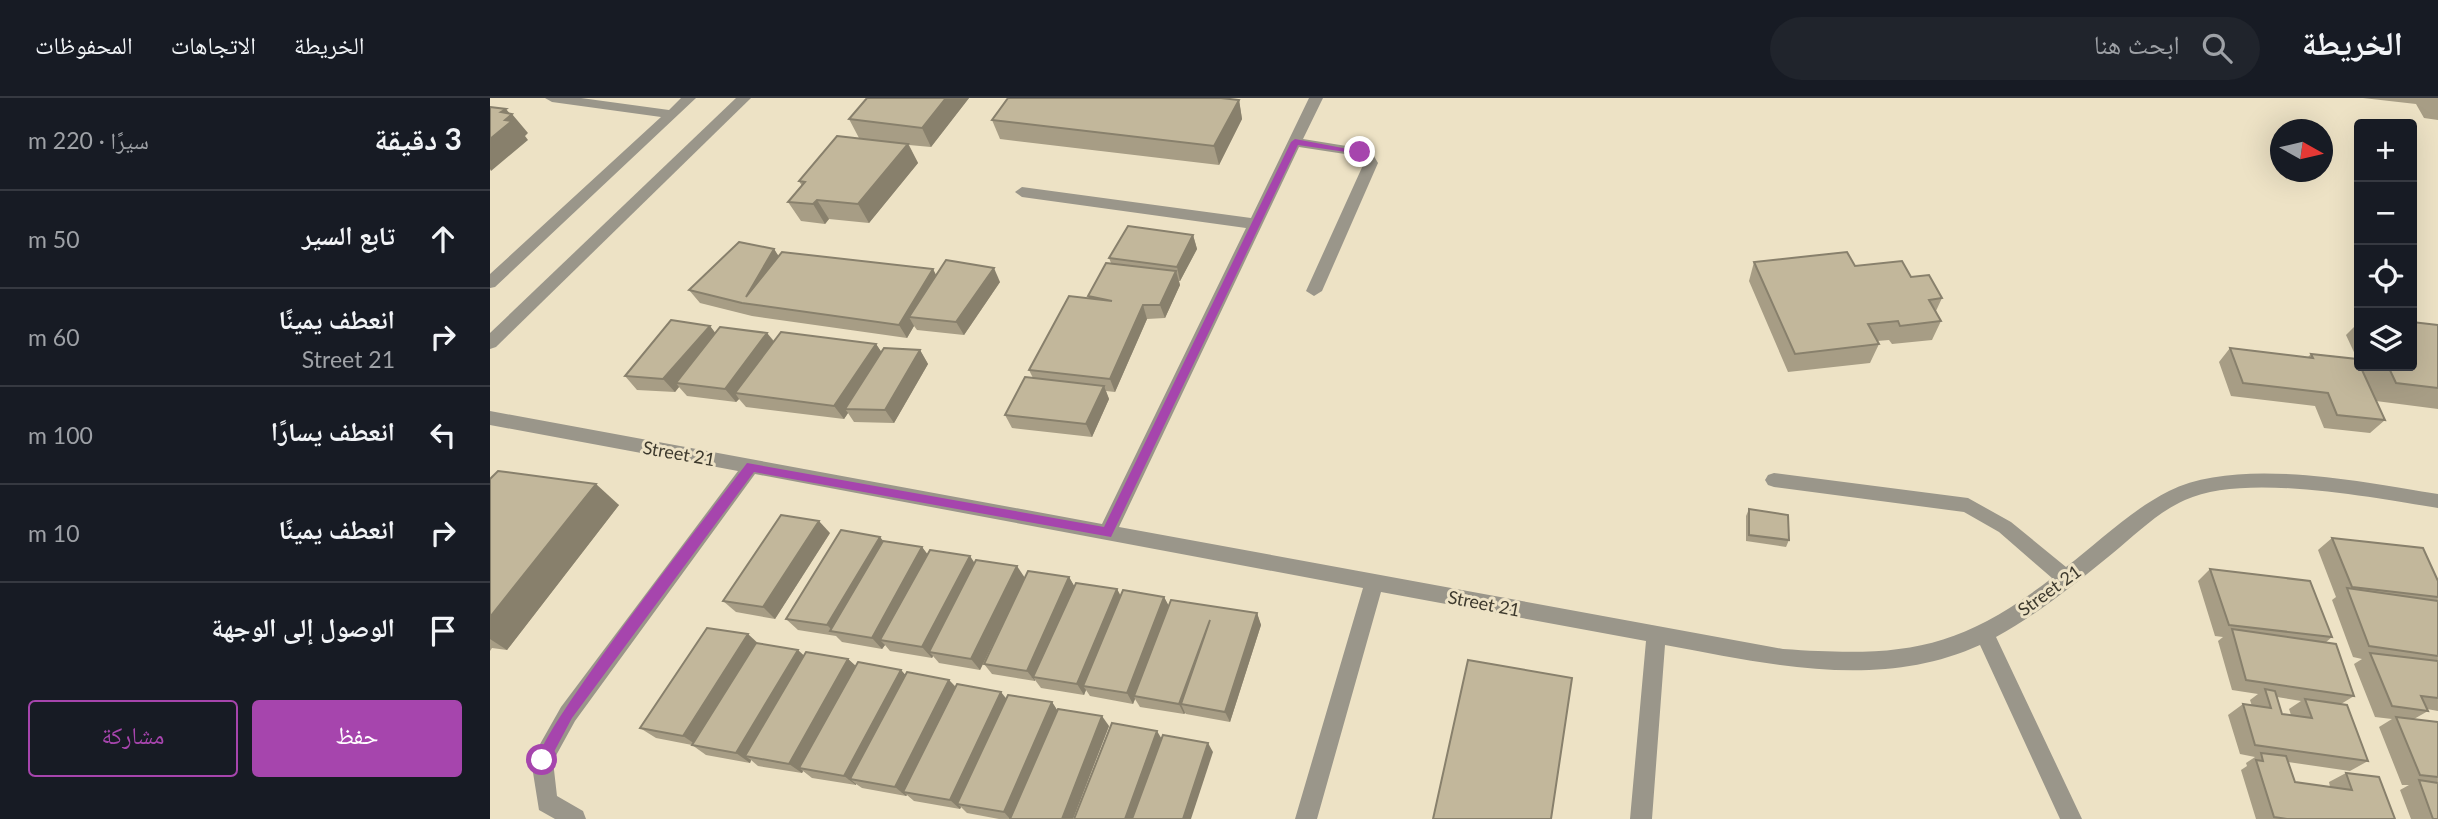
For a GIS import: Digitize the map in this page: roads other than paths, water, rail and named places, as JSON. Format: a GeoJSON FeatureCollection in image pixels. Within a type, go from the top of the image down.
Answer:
{"type":"FeatureCollection","features":[{"type":"Feature","properties":{"kind":"street"},"geometry":{"type":"LineString","coordinates":[[552,98],[672,114]]}},
{"type":"Feature","properties":{"kind":"street"},"geometry":{"type":"LineString","coordinates":[[490,283],[689,98]]}},
{"type":"Feature","properties":{"kind":"street"},"geometry":{"type":"LineString","coordinates":[[490,343],[744,98]]}},
{"type":"Feature","properties":{"kind":"street"},"geometry":{"type":"LineString","coordinates":[[1107,533],[1316,98]]}},
{"type":"Feature","properties":{"kind":"street"},"geometry":{"type":"LineString","coordinates":[[1295,142],[1360,152],[1366,154],[1371,163],[1314,291]]}},
{"type":"Feature","properties":{"kind":"street"},"geometry":{"type":"LineString","coordinates":[[1022,192],[1256,224]]}},
{"type":"Feature","properties":{"kind":"street","name":"Street 21"},"geometry":{"type":"LineString","coordinates":[[490,418],[1783,658],[1856,663],[1924,655],[1985,634],[2152,512],[2189,491],[2224,484],[2288,483],[2438,501]]}},
{"type":"Feature","properties":{"kind":"street"},"geometry":{"type":"LineString","coordinates":[[575,819],[547,802],[542,760],[568,714],[751,467]]}},
{"type":"Feature","properties":{"kind":"street"},"geometry":{"type":"LineString","coordinates":[[1774,480],[1968,505],[2005,527],[2065,578]]}},
{"type":"Feature","properties":{"kind":"street"},"geometry":{"type":"LineString","coordinates":[[1306,819],[1374,583]]}},
{"type":"Feature","properties":{"kind":"street"},"geometry":{"type":"LineString","coordinates":[[1985,634],[2071,819]]}},
{"type":"Feature","properties":{"kind":"street"},"geometry":{"type":"LineString","coordinates":[[1641,819],[1656,635]]}}]}
